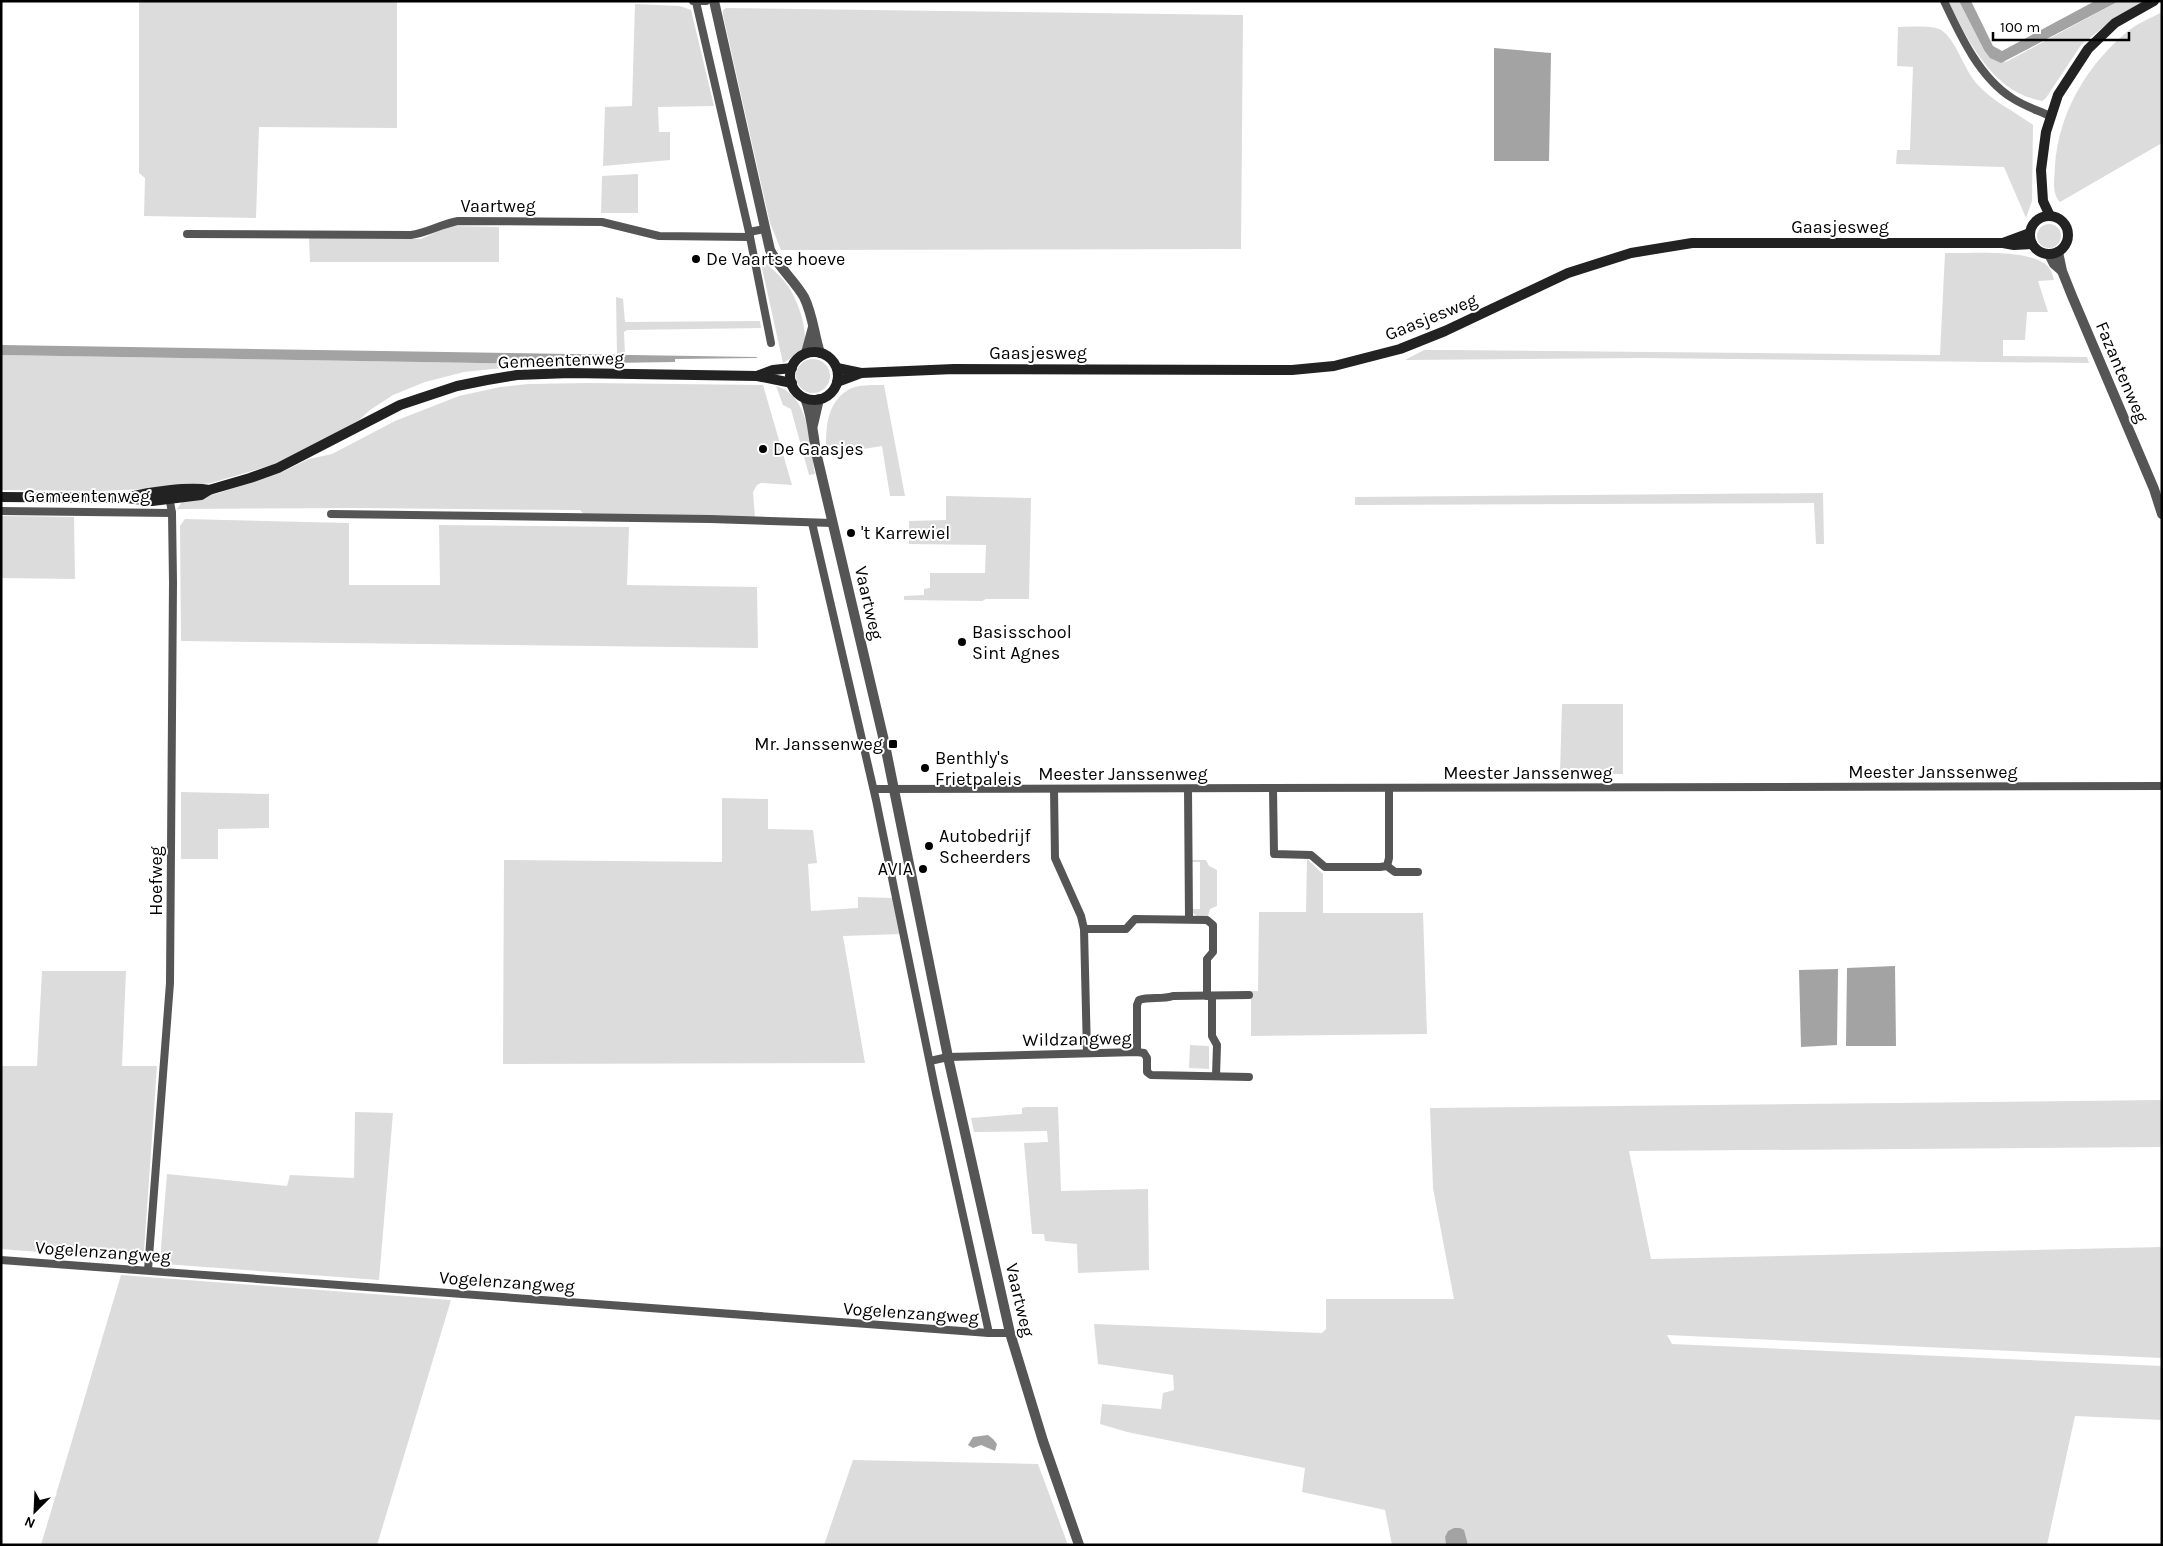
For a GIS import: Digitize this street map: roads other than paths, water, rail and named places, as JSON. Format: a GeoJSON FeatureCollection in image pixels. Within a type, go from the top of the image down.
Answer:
{"type":"FeatureCollection","features":[{"type":"Feature","properties":{"kind":"main road"},"geometry":{"type":"LineString","coordinates":[[2045,218],[2041,170],[2043,148],[2050,116],[2058,95],[2088,49],[2115,23],[2154,1]]}},
{"type":"Feature","properties":{"kind":"main road"},"geometry":{"type":"LineString","coordinates":[[2045,218],[2063,223],[2067,230],[2065,244],[2054,253],[2038,251],[2031,238],[2033,225],[2045,218]]}},
{"type":"Feature","properties":{"kind":"main road","name":"Gaasjesweg"},"geometry":{"type":"LineString","coordinates":[[837,368],[861,373],[944,370],[1292,370],[1334,366],[1400,349],[1445,332],[1568,273],[1630,253],[1692,243],[2003,243],[2031,238]]}},
{"type":"Feature","properties":{"kind":"main road"},"geometry":{"type":"LineString","coordinates":[[820,353],[830,358],[837,368],[837,382],[831,393],[820,399],[805,398],[799,394],[792,383],[792,368],[795,362],[806,354],[820,353]]}},
{"type":"Feature","properties":{"kind":"main road","name":"Gemeentenweg"},"geometry":{"type":"LineString","coordinates":[[757,376],[773,370],[792,368]]}},
{"type":"Feature","properties":{"kind":"main road","name":"Gaasjesweg"},"geometry":{"type":"LineString","coordinates":[[837,382],[861,373]]}},
{"type":"Feature","properties":{"kind":"main road","name":"Gemeentenweg"},"geometry":{"type":"LineString","coordinates":[[1,497],[127,498],[141,494],[169,496],[198,488],[209,490],[278,468],[400,405],[457,386],[479,381],[543,374],[757,376],[792,383]]}},
{"type":"Feature","properties":{"kind":"street"},"geometry":{"type":"LineString","coordinates":[[706,1],[695,2],[749,235],[771,343]]}},
{"type":"Feature","properties":{"kind":"street"},"geometry":{"type":"LineString","coordinates":[[714,1],[770,250],[777,264],[803,295],[810,311],[820,353]]}},
{"type":"Feature","properties":{"kind":"street"},"geometry":{"type":"LineString","coordinates":[[1944,1],[1977,64],[1987,76],[2011,98],[2050,116]]}},
{"type":"Feature","properties":{"kind":"street","name":"Vaartweg"},"geometry":{"type":"LineString","coordinates":[[187,234],[411,235],[426,232],[443,224],[458,222],[602,222],[659,236],[749,235],[765,229]]}},
{"type":"Feature","properties":{"kind":"street","name":"Fazantenweg"},"geometry":{"type":"LineString","coordinates":[[2054,253],[2054,264],[2062,271],[2154,489],[2162,514]]}},
{"type":"Feature","properties":{"kind":"street"},"geometry":{"type":"LineString","coordinates":[[806,354],[813,327]]}},
{"type":"Feature","properties":{"kind":"street","name":"Vaartweg"},"geometry":{"type":"LineString","coordinates":[[805,398],[813,425],[816,452],[894,788],[948,1058],[1010,1333],[1038,1428],[1079,1545]]}},
{"type":"Feature","properties":{"kind":"street","name":"Vaartweg"},"geometry":{"type":"LineString","coordinates":[[813,425],[820,399]]}},
{"type":"Feature","properties":{"kind":"street","name":"Hoefweg"},"geometry":{"type":"LineString","coordinates":[[148,1270],[170,983],[173,582],[172,513],[169,496]]}},
{"type":"Feature","properties":{"kind":"street","name":"Gemeentenweg"},"geometry":{"type":"LineString","coordinates":[[1,511],[172,513]]}},
{"type":"Feature","properties":{"kind":"street"},"geometry":{"type":"LineString","coordinates":[[331,514],[710,519],[832,523]]}},
{"type":"Feature","properties":{"kind":"street"},"geometry":{"type":"LineString","coordinates":[[812,523],[874,790],[989,1333]]}},
{"type":"Feature","properties":{"kind":"street","name":"Meester Janssenweg"},"geometry":{"type":"LineString","coordinates":[[894,788],[1389,789],[2162,786]]}},
{"type":"Feature","properties":{"kind":"street"},"geometry":{"type":"LineString","coordinates":[[874,790],[894,788]]}},
{"type":"Feature","properties":{"kind":"street"},"geometry":{"type":"LineString","coordinates":[[1054,789],[1055,858],[1081,916],[1084,929],[1088,1053]]}},
{"type":"Feature","properties":{"kind":"street"},"geometry":{"type":"LineString","coordinates":[[1188,789],[1189,919]]}},
{"type":"Feature","properties":{"kind":"street"},"geometry":{"type":"LineString","coordinates":[[1273,789],[1274,854],[1311,855],[1324,867],[1388,866],[1395,872],[1418,872]]}},
{"type":"Feature","properties":{"kind":"street"},"geometry":{"type":"LineString","coordinates":[[1388,866],[1389,789]]}},
{"type":"Feature","properties":{"kind":"street"},"geometry":{"type":"LineString","coordinates":[[1084,929],[1126,929],[1135,920],[1203,919],[1210,922],[1214,929],[1213,952],[1207,959],[1212,1036],[1217,1045],[1216,1076]]}},
{"type":"Feature","properties":{"kind":"street"},"geometry":{"type":"LineString","coordinates":[[1136,1052],[1137,1005],[1139,1000],[1144,998],[1164,999],[1173,996],[1249,995]]}},
{"type":"Feature","properties":{"kind":"street","name":"Wildzangweg"},"geometry":{"type":"LineString","coordinates":[[948,1058],[1136,1052],[1144,1053],[1147,1072],[1151,1075],[1249,1077]]}},
{"type":"Feature","properties":{"kind":"street"},"geometry":{"type":"LineString","coordinates":[[930,1061],[948,1058]]}},
{"type":"Feature","properties":{"kind":"street","name":"Vogelenzangweg"},"geometry":{"type":"LineString","coordinates":[[1,1260],[989,1333],[1010,1333]]}},
{"type":"Feature","properties":{"kind":"place","name":"De Vaartse hoeve"},"geometry":{"type":"Point","coordinates":[696,259]}},
{"type":"Feature","properties":{"kind":"place","name":"De Gaasjes"},"geometry":{"type":"Point","coordinates":[763,449]}},
{"type":"Feature","properties":{"kind":"place","name":"'t Karrewiel"},"geometry":{"type":"Point","coordinates":[851,533]}},
{"type":"Feature","properties":{"kind":"place","name":"Basisschool Sint Agnes"},"geometry":{"type":"Point","coordinates":[962,642]}},
{"type":"Feature","properties":{"kind":"place","name":"Mr. Janssenweg"},"geometry":{"type":"Point","coordinates":[893,744]}},
{"type":"Feature","properties":{"kind":"place","name":"Benthly's Frietpaleis"},"geometry":{"type":"Point","coordinates":[925,768]}},
{"type":"Feature","properties":{"kind":"place","name":"Autobedrijf Scheerders"},"geometry":{"type":"Point","coordinates":[929,846]}},
{"type":"Feature","properties":{"kind":"place","name":"AVIA"},"geometry":{"type":"Point","coordinates":[923,869]}}]}
